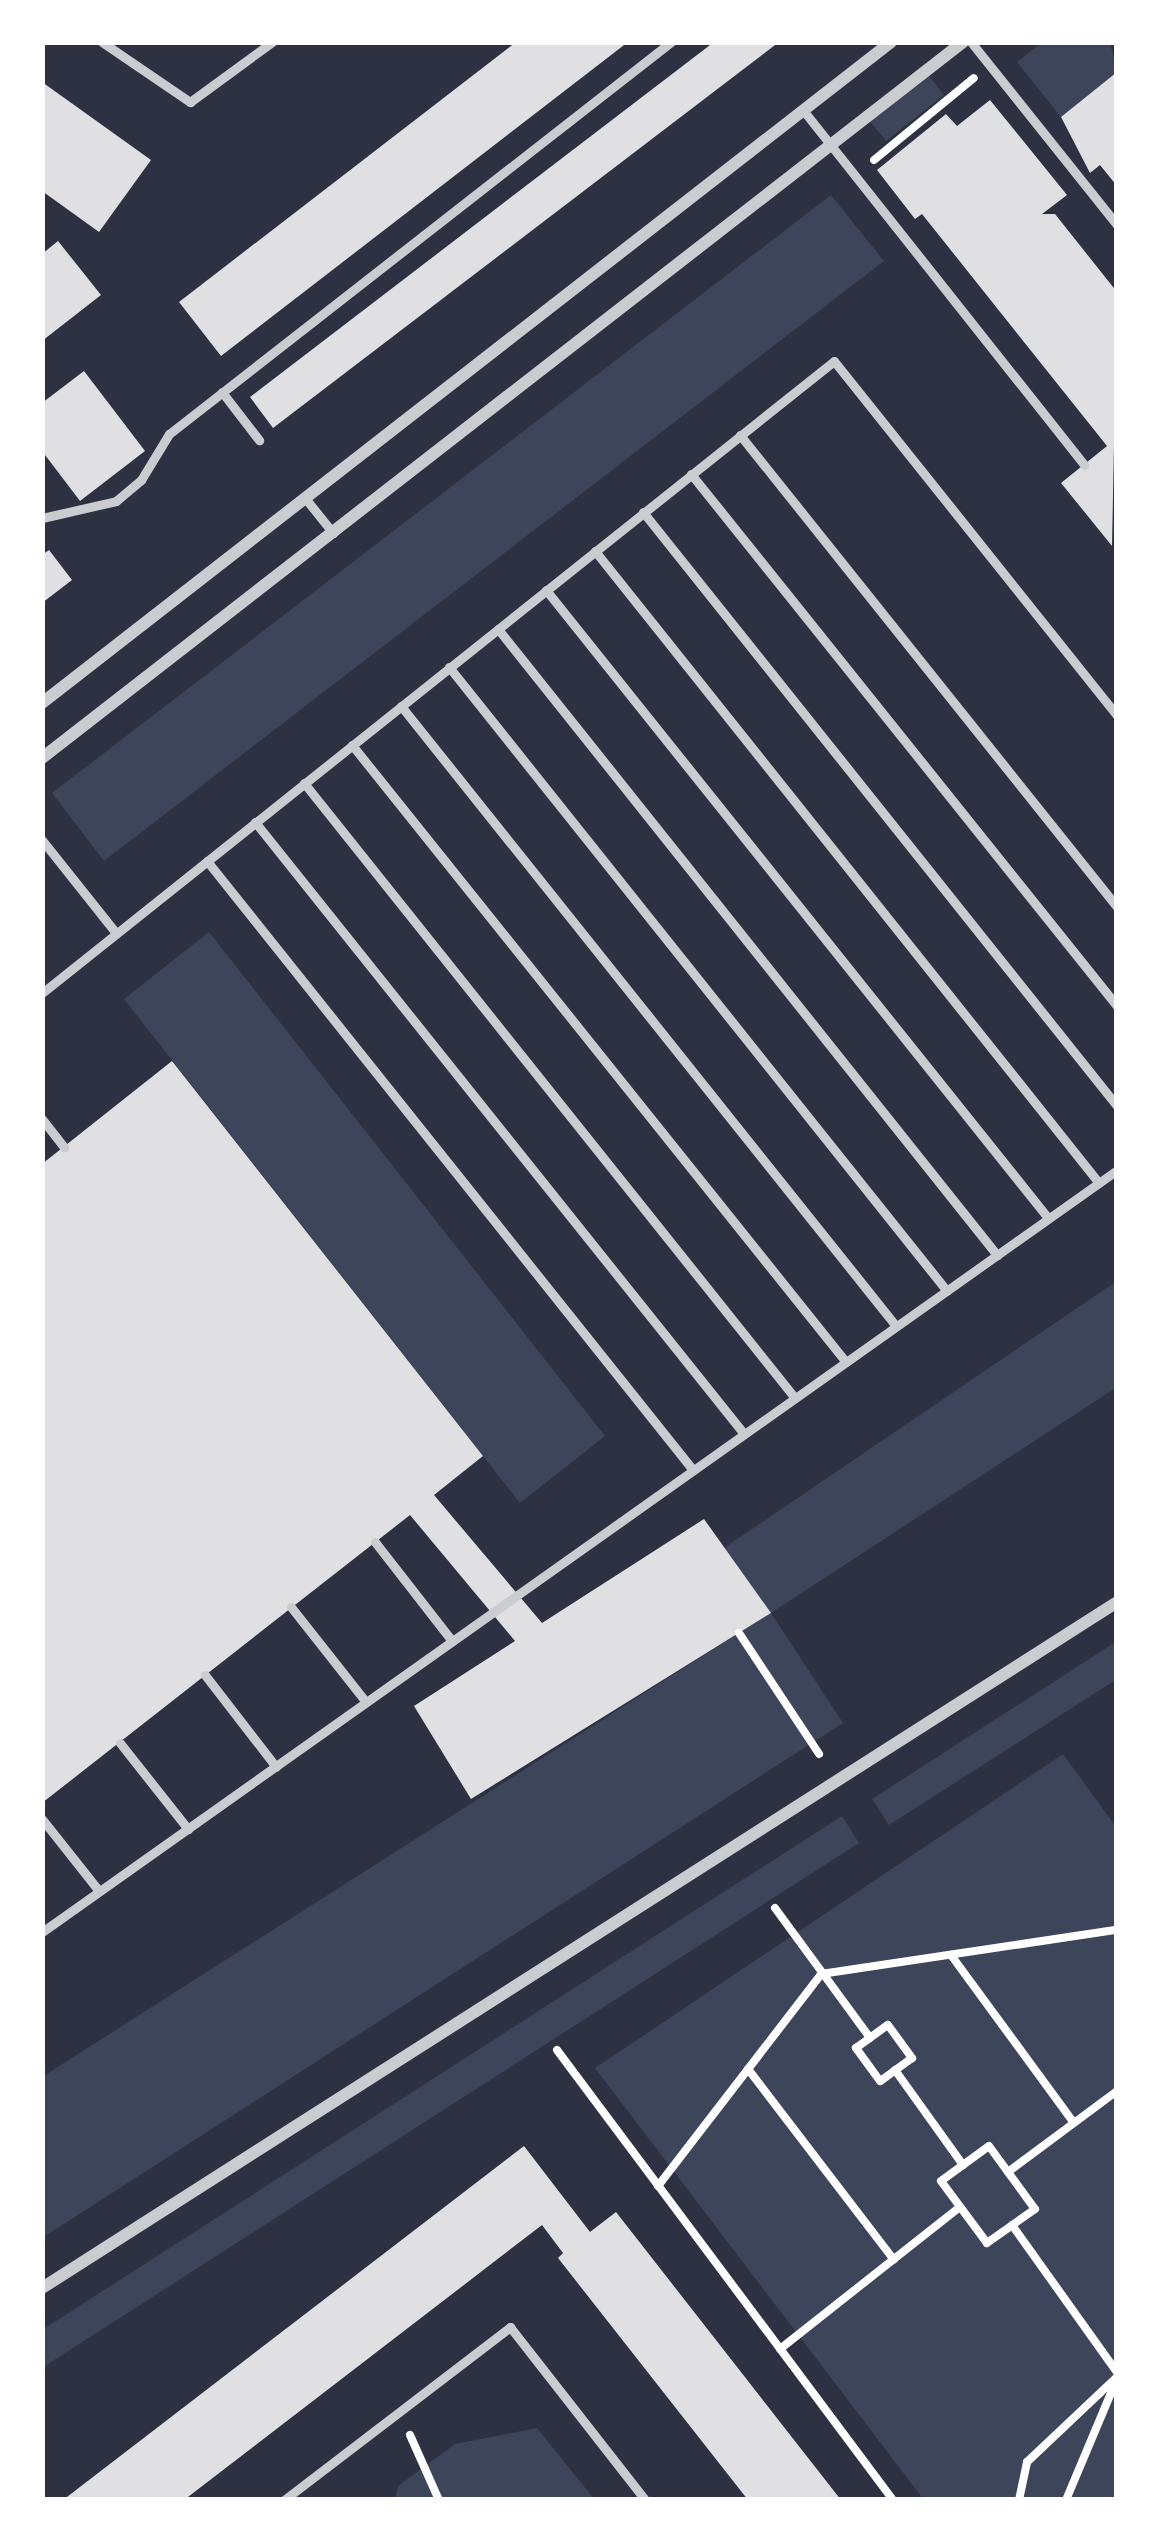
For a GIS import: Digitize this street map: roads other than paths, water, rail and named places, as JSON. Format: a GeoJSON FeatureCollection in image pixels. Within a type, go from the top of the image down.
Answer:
{"type":"FeatureCollection","features":[{"type":"Feature","properties":{"kind":"street"},"geometry":{"type":"LineString","coordinates":[[42,703],[891,42]]}},
{"type":"Feature","properties":{"kind":"street"},"geometry":{"type":"LineString","coordinates":[[42,758],[967,42]]}},
{"type":"Feature","properties":{"kind":"street"},"geometry":{"type":"LineString","coordinates":[[42,2288],[1117,1602]]}},
{"type":"Feature","properties":{"kind":"lane"},"geometry":{"type":"LineString","coordinates":[[103,42],[190,102],[272,42]]}},
{"type":"Feature","properties":{"kind":"lane"},"geometry":{"type":"LineString","coordinates":[[42,518],[116,500],[140,480],[169,434],[671,42]]}},
{"type":"Feature","properties":{"kind":"lane"},"geometry":{"type":"LineString","coordinates":[[967,42],[1117,225]]}},
{"type":"Feature","properties":{"kind":"lane"},"geometry":{"type":"LineString","coordinates":[[803,110],[1084,465]]}},
{"type":"Feature","properties":{"kind":"lane"},"geometry":{"type":"LineString","coordinates":[[42,992],[834,361],[1117,716]]}},
{"type":"Feature","properties":{"kind":"lane"},"geometry":{"type":"LineString","coordinates":[[222,392],[259,440]]}},
{"type":"Feature","properties":{"kind":"lane"},"geometry":{"type":"LineString","coordinates":[[740,435],[1117,907]]}},
{"type":"Feature","properties":{"kind":"lane"},"geometry":{"type":"LineString","coordinates":[[692,474],[1117,1006]]}},
{"type":"Feature","properties":{"kind":"lane"},"geometry":{"type":"LineString","coordinates":[[305,498],[333,532]]}},
{"type":"Feature","properties":{"kind":"lane"},"geometry":{"type":"LineString","coordinates":[[643,512],[1117,1106]]}},
{"type":"Feature","properties":{"kind":"lane"},"geometry":{"type":"LineString","coordinates":[[595,551],[1099,1183]]}},
{"type":"Feature","properties":{"kind":"lane"},"geometry":{"type":"LineString","coordinates":[[546,590],[1048,1218]]}},
{"type":"Feature","properties":{"kind":"lane"},"geometry":{"type":"LineString","coordinates":[[498,629],[998,1255]]}},
{"type":"Feature","properties":{"kind":"lane"},"geometry":{"type":"LineString","coordinates":[[449,667],[947,1291]]}},
{"type":"Feature","properties":{"kind":"lane"},"geometry":{"type":"LineString","coordinates":[[401,706],[896,1326]]}},
{"type":"Feature","properties":{"kind":"lane"},"geometry":{"type":"LineString","coordinates":[[352,745],[846,1362]]}},
{"type":"Feature","properties":{"kind":"lane"},"geometry":{"type":"LineString","coordinates":[[304,783],[795,1398]]}},
{"type":"Feature","properties":{"kind":"lane"},"geometry":{"type":"LineString","coordinates":[[256,822],[744,1434]]}},
{"type":"Feature","properties":{"kind":"lane"},"geometry":{"type":"LineString","coordinates":[[42,840],[116,933]]}},
{"type":"Feature","properties":{"kind":"lane"},"geometry":{"type":"LineString","coordinates":[[207,860],[693,1470]]}},
{"type":"Feature","properties":{"kind":"lane"},"geometry":{"type":"LineString","coordinates":[[42,1119],[64,1147]]}},
{"type":"Feature","properties":{"kind":"lane"},"geometry":{"type":"LineString","coordinates":[[42,1931],[1117,1170]]}},
{"type":"Feature","properties":{"kind":"lane"},"geometry":{"type":"LineString","coordinates":[[375,1542],[452,1641]]}},
{"type":"Feature","properties":{"kind":"lane"},"geometry":{"type":"LineString","coordinates":[[291,1607],[366,1702]]}},
{"type":"Feature","properties":{"kind":"lane"},"geometry":{"type":"LineString","coordinates":[[205,1675],[276,1767]]}},
{"type":"Feature","properties":{"kind":"lane"},"geometry":{"type":"LineString","coordinates":[[120,1743],[188,1829]]}},
{"type":"Feature","properties":{"kind":"lane"},"geometry":{"type":"LineString","coordinates":[[42,1819],[99,1891]]}},
{"type":"Feature","properties":{"kind":"lane"},"geometry":{"type":"LineString","coordinates":[[284,2500],[510,2327],[645,2500]]}}]}
